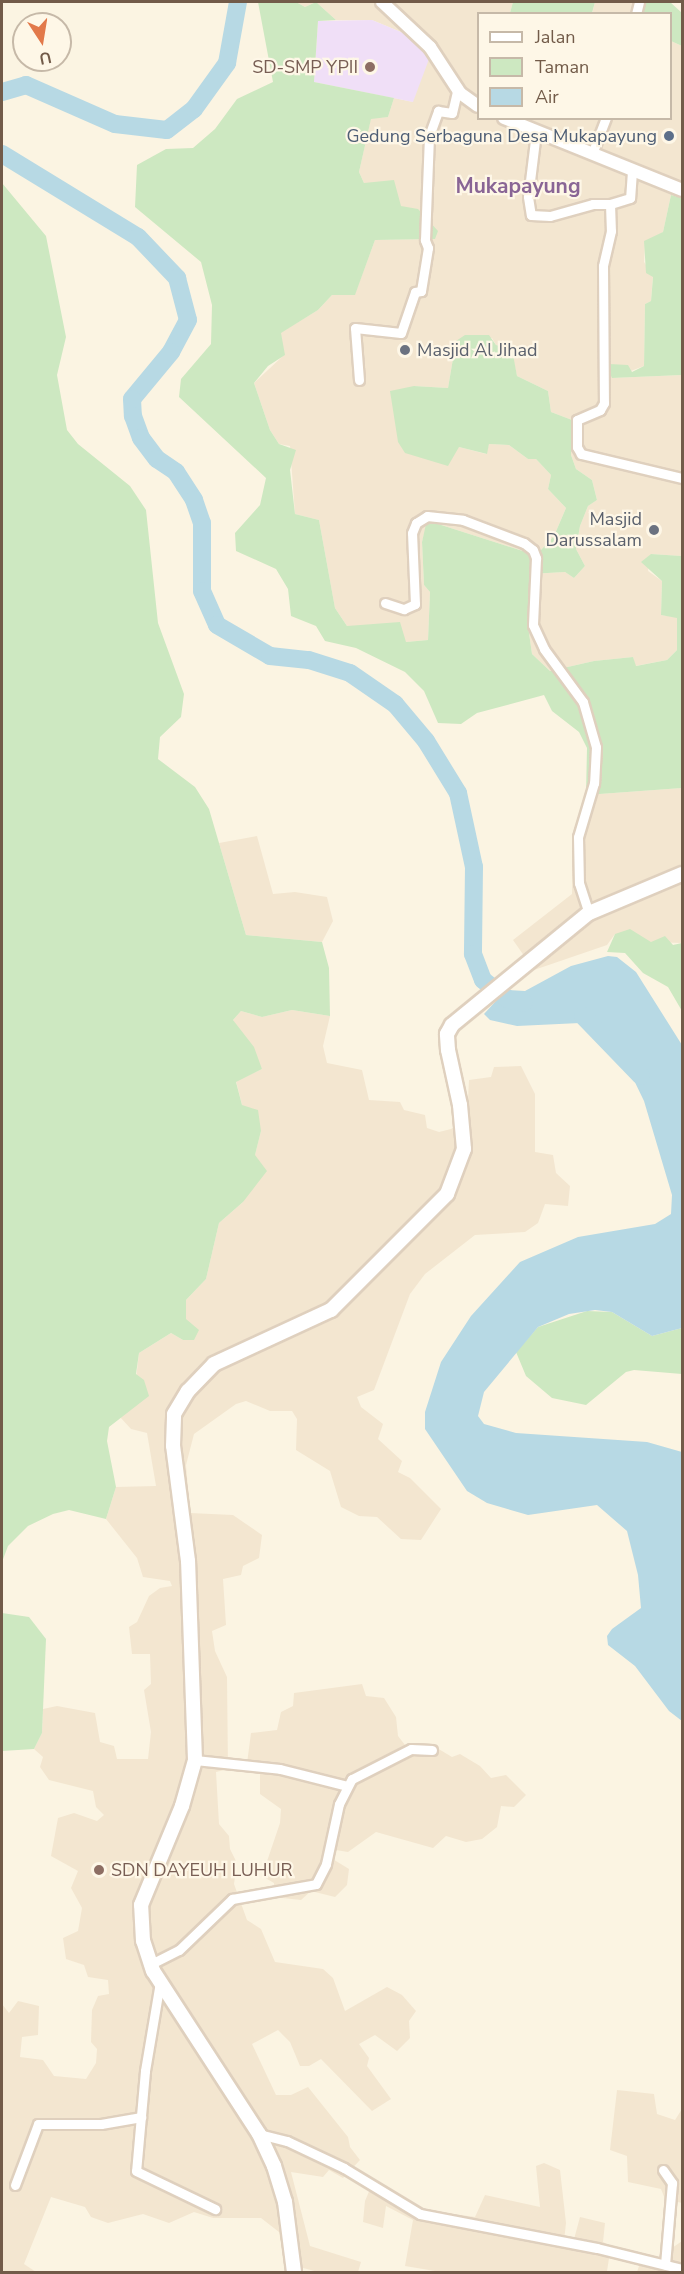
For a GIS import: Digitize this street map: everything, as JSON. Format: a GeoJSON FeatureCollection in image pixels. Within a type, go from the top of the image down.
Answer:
{"type":"FeatureCollection","features":[{"type":"Feature","properties":{"kind":"main road"},"geometry":{"type":"LineString","coordinates":[[294,2272],[285,2202],[259,2134],[160,1982],[143,1941],[141,1905],[182,1806],[195,1760],[188,1561],[173,1446],[174,1414],[188,1390],[214,1364],[331,1310],[447,1194],[464,1149],[447,1034],[465,1014],[589,913],[682,874]]}},
{"type":"Feature","properties":{"kind":"street"},"geometry":{"type":"LineString","coordinates":[[382,2],[430,47],[458,88],[477,105]]}},
{"type":"Feature","properties":{"kind":"street"},"geometry":{"type":"LineString","coordinates":[[359,380],[355,328],[400,333],[415,292],[421,291],[428,248],[425,240],[429,136],[438,111],[452,113],[458,88]]}},
{"type":"Feature","properties":{"kind":"street"},"geometry":{"type":"LineString","coordinates":[[509,120],[682,190]]}},
{"type":"Feature","properties":{"kind":"street"},"geometry":{"type":"LineString","coordinates":[[592,154],[605,120]]}},
{"type":"Feature","properties":{"kind":"street"},"geometry":{"type":"LineString","coordinates":[[536,132],[528,197],[531,215],[550,216],[593,204],[610,204],[630,198],[632,171]]}},
{"type":"Feature","properties":{"kind":"street"},"geometry":{"type":"LineString","coordinates":[[610,204],[611,231],[603,266],[604,403],[600,410],[577,420],[577,447],[581,454],[682,478]]}},
{"type":"Feature","properties":{"kind":"street"},"geometry":{"type":"LineString","coordinates":[[385,603],[404,609],[416,604],[412,533],[416,523],[427,516],[463,520],[524,543],[533,550],[536,558],[532,625],[544,649],[583,702],[596,747],[594,783],[578,837],[579,884],[589,913]]}},
{"type":"Feature","properties":{"kind":"street"},"geometry":{"type":"LineString","coordinates":[[151,1964],[179,1950],[232,1899],[316,1884],[326,1864],[347,1786],[359,1774],[411,1749],[432,1750]]}},
{"type":"Feature","properties":{"kind":"street"},"geometry":{"type":"LineString","coordinates":[[195,1760],[280,1769],[347,1786]]}},
{"type":"Feature","properties":{"kind":"street"},"geometry":{"type":"LineString","coordinates":[[160,1982],[141,2117],[136,2171],[215,2209]]}},
{"type":"Feature","properties":{"kind":"street"},"geometry":{"type":"LineString","coordinates":[[15,2185],[38,2124],[101,2124],[141,2117]]}},
{"type":"Feature","properties":{"kind":"street"},"geometry":{"type":"LineString","coordinates":[[259,2134],[287,2141],[344,2168],[420,2214],[597,2248],[682,2269]]}},
{"type":"Feature","properties":{"kind":"street"},"geometry":{"type":"LineString","coordinates":[[663,2170],[665,2178],[672,2183],[666,2265]]}},
{"type":"Feature","properties":{"kind":"shaded area"},"geometry":{"type":"Polygon","coordinates":[[[296,2],[316,2],[305,7],[296,2]]]}},
{"type":"Feature","properties":{"kind":"shaded area"},"geometry":{"type":"Polygon","coordinates":[[[316,2],[513,2],[510,12],[477,12],[477,120],[672,120],[672,41],[682,46],[682,198],[671,195],[663,232],[645,245],[644,262],[653,276],[651,301],[645,304],[644,366],[612,378],[682,375],[682,556],[651,554],[648,571],[662,581],[661,615],[677,617],[677,650],[667,660],[635,666],[633,657],[594,661],[550,671],[532,654],[528,626],[530,574],[565,572],[574,578],[585,566],[576,549],[580,526],[588,506],[597,500],[592,480],[576,469],[571,455],[572,420],[551,412],[548,391],[517,376],[511,349],[496,345],[492,338],[456,341],[448,388],[414,386],[459,447],[486,454],[489,444],[509,445],[528,459],[536,459],[551,475],[548,489],[566,508],[554,536],[540,551],[529,553],[435,523],[427,524],[422,542],[424,585],[430,592],[428,640],[406,642],[368,626],[347,626],[335,608],[319,520],[295,514],[290,446],[279,444],[270,430],[254,383],[284,355],[280,333],[318,310],[332,295],[355,294],[375,240],[435,239],[401,206],[364,183],[359,172],[371,118],[388,117],[394,98],[413,102],[413,37],[372,20],[336,20],[316,2]]]}},
{"type":"Feature","properties":{"kind":"shaded area"},"geometry":{"type":"Polygon","coordinates":[[[595,2],[645,2],[643,12],[592,12],[595,2]]]}},
{"type":"Feature","properties":{"kind":"shaded area","name":"SD-SMP YPII"},"geometry":{"type":"Polygon","coordinates":[[[372,20],[413,37],[432,51],[413,102],[314,82],[318,21],[372,20]]]}},
{"type":"Feature","properties":{"kind":"shaded area"},"geometry":{"type":"Polygon","coordinates":[[[682,788],[682,943],[651,942],[615,934],[607,945],[534,970],[513,940],[572,894],[573,832],[586,795],[682,788]]]}},
{"type":"Feature","properties":{"kind":"shaded area"},"geometry":{"type":"Polygon","coordinates":[[[257,836],[273,894],[295,892],[327,897],[333,921],[322,942],[246,935],[219,843],[257,836]]]}},
{"type":"Feature","properties":{"kind":"shaded area"},"geometry":{"type":"Polygon","coordinates":[[[292,1010],[330,1016],[323,1046],[327,1063],[362,1070],[369,1100],[400,1102],[404,1110],[425,1115],[427,1128],[439,1132],[451,1129],[467,1119],[469,1080],[491,1077],[494,1067],[521,1066],[535,1094],[535,1152],[553,1155],[556,1173],[570,1186],[568,1206],[545,1204],[538,1223],[525,1232],[475,1235],[425,1274],[410,1294],[374,1390],[357,1397],[361,1407],[383,1424],[378,1439],[402,1461],[398,1472],[410,1478],[441,1509],[421,1540],[401,1539],[377,1517],[359,1516],[341,1507],[330,1471],[296,1450],[297,1419],[292,1411],[270,1411],[246,1401],[236,1404],[194,1434],[186,1465],[190,1513],[233,1515],[262,1535],[259,1558],[243,1566],[241,1575],[223,1579],[226,1625],[212,1631],[215,1651],[227,1677],[228,1769],[216,1772],[219,1824],[229,1836],[230,1849],[237,1863],[234,1884],[247,1920],[261,1929],[275,1962],[323,1969],[333,1978],[345,2011],[387,1987],[402,1995],[416,2011],[409,2021],[410,2038],[397,2051],[375,2035],[359,2044],[369,2058],[367,2066],[391,2099],[372,2111],[321,2059],[309,2066],[300,2066],[290,2042],[278,2030],[252,2044],[276,2095],[291,2095],[308,2087],[348,2137],[350,2147],[360,2160],[343,2178],[329,2170],[323,2177],[291,2172],[310,2246],[361,2262],[358,2272],[318,2272],[285,2263],[279,2232],[261,2218],[213,2218],[194,2212],[169,2223],[143,2214],[108,2223],[91,2217],[85,2207],[51,2197],[24,2264],[36,2272],[2,2272],[2,2004],[9,2013],[18,2001],[39,2006],[38,2035],[22,2037],[20,2057],[43,2060],[54,2076],[86,2079],[96,2063],[97,2049],[91,2042],[92,2010],[98,1996],[109,1994],[108,1980],[88,1977],[84,1965],[66,1959],[63,1938],[78,1931],[82,1908],[71,1888],[78,1871],[51,1856],[58,1818],[74,1813],[97,1821],[104,1815],[96,1807],[93,1791],[49,1780],[40,1767],[43,1757],[34,1749],[42,1733],[43,1709],[57,1706],[95,1713],[100,1742],[114,1746],[117,1759],[148,1759],[151,1732],[144,1690],[151,1684],[150,1654],[132,1654],[129,1627],[137,1622],[149,1596],[160,1588],[172,1586],[170,1581],[143,1577],[137,1558],[106,1519],[116,1487],[156,1486],[147,1433],[131,1429],[120,1417],[133,1405],[139,1353],[171,1333],[183,1340],[186,1300],[206,1279],[219,1223],[243,1202],[261,1131],[242,1105],[236,1081],[262,1069],[233,1020],[241,1011],[262,1017],[292,1010]]]}},
{"type":"Feature","properties":{"kind":"shaded area"},"geometry":{"type":"Polygon","coordinates":[[[362,1684],[366,1696],[384,1698],[396,1717],[398,1736],[405,1745],[437,1748],[452,1757],[460,1754],[480,1766],[491,1778],[506,1775],[526,1795],[514,1807],[501,1806],[497,1827],[482,1839],[466,1842],[446,1836],[433,1848],[376,1832],[348,1852],[336,1850],[331,1858],[349,1869],[347,1885],[335,1897],[311,1891],[301,1900],[274,1897],[274,1883],[262,1876],[280,1823],[281,1809],[260,1794],[260,1774],[246,1771],[251,1733],[277,1730],[281,1712],[293,1706],[294,1693],[362,1684]]]}},
{"type":"Feature","properties":{"kind":"shaded area"},"geometry":{"type":"Polygon","coordinates":[[[617,2090],[654,2094],[657,2114],[675,2120],[682,2109],[682,2203],[665,2199],[661,2189],[628,2182],[627,2156],[610,2150],[617,2090]]]}},
{"type":"Feature","properties":{"kind":"shaded area"},"geometry":{"type":"Polygon","coordinates":[[[544,2163],[560,2170],[566,2223],[564,2241],[573,2243],[580,2217],[605,2223],[603,2242],[611,2246],[607,2271],[612,2272],[441,2272],[405,2266],[413,2220],[386,2206],[383,2228],[363,2222],[365,2201],[373,2182],[425,2210],[475,2217],[485,2195],[540,2207],[536,2166],[544,2163]]]}},
{"type":"Feature","properties":{"kind":"shaded area"},"geometry":{"type":"Polygon","coordinates":[[[682,2241],[682,2272],[637,2272],[642,2257],[655,2260],[682,2241]]]}},
{"type":"Feature","properties":{"kind":"green space"},"geometry":{"type":"Polygon","coordinates":[[[258,2],[296,2],[305,7],[316,2],[336,20],[318,21],[314,82],[394,98],[388,117],[371,119],[359,172],[364,183],[394,180],[401,206],[418,209],[438,231],[435,239],[375,240],[355,295],[332,295],[318,310],[281,333],[285,355],[268,366],[254,383],[270,430],[279,444],[296,450],[290,470],[295,514],[319,520],[335,608],[347,626],[400,622],[406,642],[428,640],[430,592],[424,585],[422,542],[426,524],[435,523],[529,553],[540,551],[554,536],[566,508],[548,489],[551,475],[536,459],[528,459],[509,445],[489,444],[487,454],[459,447],[448,466],[405,453],[398,442],[390,391],[414,386],[448,388],[456,341],[465,335],[489,335],[496,345],[512,349],[517,376],[548,391],[551,412],[572,420],[571,455],[576,469],[592,480],[597,500],[588,506],[580,526],[576,549],[585,566],[574,578],[565,572],[530,574],[528,626],[532,654],[550,671],[594,661],[633,657],[636,666],[667,660],[677,650],[677,618],[661,615],[662,581],[641,562],[651,554],[682,556],[682,788],[586,795],[587,748],[579,732],[552,711],[544,695],[477,713],[461,724],[438,723],[424,691],[405,672],[356,648],[325,641],[316,626],[291,616],[288,589],[276,569],[236,551],[235,533],[260,505],[266,478],[179,397],[181,379],[211,344],[212,305],[201,262],[135,207],[137,165],[166,149],[193,148],[215,129],[237,99],[273,82],[258,2]]]}},
{"type":"Feature","properties":{"kind":"green space"},"geometry":{"type":"Polygon","coordinates":[[[513,2],[595,2],[592,12],[510,12],[513,2]]]}},
{"type":"Feature","properties":{"kind":"green space"},"geometry":{"type":"Polygon","coordinates":[[[645,2],[670,2],[682,13],[682,46],[672,41],[672,12],[643,12],[645,2]]]}},
{"type":"Feature","properties":{"kind":"green space"},"geometry":{"type":"Polygon","coordinates":[[[2,183],[46,236],[66,337],[57,375],[67,430],[78,444],[130,486],[146,510],[158,623],[184,694],[181,717],[160,737],[158,759],[195,787],[209,809],[246,935],[322,942],[329,968],[330,1016],[292,1010],[262,1017],[241,1011],[233,1020],[254,1047],[262,1069],[236,1082],[242,1105],[258,1110],[261,1131],[255,1155],[267,1171],[243,1202],[219,1223],[206,1279],[186,1300],[186,1319],[199,1330],[194,1340],[183,1340],[171,1333],[139,1353],[136,1374],[144,1380],[149,1396],[109,1427],[107,1441],[116,1487],[106,1519],[69,1510],[53,1514],[28,1526],[8,1546],[2,1562],[2,183]]]}},
{"type":"Feature","properties":{"kind":"green space"},"geometry":{"type":"Polygon","coordinates":[[[671,195],[682,198],[682,375],[612,378],[607,367],[609,364],[628,365],[632,372],[644,366],[645,304],[651,301],[653,277],[646,273],[644,241],[663,232],[671,195]]]}},
{"type":"Feature","properties":{"kind":"green space"},"geometry":{"type":"Polygon","coordinates":[[[630,929],[651,942],[665,936],[673,945],[682,943],[682,1011],[668,987],[643,973],[625,953],[607,952],[615,934],[630,929]]]}},
{"type":"Feature","properties":{"kind":"green space"},"geometry":{"type":"Polygon","coordinates":[[[587,1311],[612,1312],[652,1336],[682,1328],[682,1374],[634,1370],[626,1372],[586,1405],[552,1398],[526,1376],[516,1352],[538,1327],[587,1311]]]}},
{"type":"Feature","properties":{"kind":"green space"},"geometry":{"type":"Polygon","coordinates":[[[2,1613],[29,1617],[46,1639],[42,1733],[34,1749],[2,1751],[2,1613]]]}},
{"type":"Feature","properties":{"kind":"water"},"geometry":{"type":"Polygon","coordinates":[[[608,956],[617,957],[636,972],[682,1045],[682,1328],[652,1336],[612,1312],[595,1310],[569,1314],[538,1327],[484,1392],[478,1416],[484,1424],[516,1433],[647,1442],[682,1452],[682,1721],[669,1711],[635,1666],[608,1645],[607,1636],[612,1629],[641,1608],[638,1575],[627,1531],[597,1505],[528,1515],[487,1503],[467,1491],[425,1429],[425,1412],[441,1362],[471,1316],[520,1262],[578,1237],[655,1224],[671,1214],[672,1195],[644,1101],[615,1041],[580,1023],[517,1026],[490,1020],[484,1014],[506,990],[525,991],[571,966],[608,956]]]}},
{"type":"Feature","properties":{"kind":"waterway"},"geometry":{"type":"LineString","coordinates":[[2,92],[26,85],[115,124],[167,130],[194,109],[227,63],[238,2]]}},
{"type":"Feature","properties":{"kind":"waterway"},"geometry":{"type":"LineString","coordinates":[[2,154],[138,237],[177,278],[188,320],[171,352],[132,399],[133,416],[141,438],[157,459],[176,472],[194,500],[202,523],[202,591],[217,625],[270,656],[309,660],[350,673],[395,704],[426,741],[458,793],[474,867],[473,954],[483,980],[507,999],[524,1003]]}},
{"type":"Feature","properties":{"kind":"waterway"},"geometry":{"type":"LineString","coordinates":[[583,1016],[641,1076]]}},
{"type":"Feature","properties":{"kind":"place","name":"SD-SMP YPII"},"geometry":{"type":"Point","coordinates":[370,67]}},
{"type":"Feature","properties":{"kind":"place","name":"Gedung Serbaguna Desa Mukapayung"},"geometry":{"type":"Point","coordinates":[669,136]}},
{"type":"Feature","properties":{"kind":"place","name":"Masjid Al Jihad"},"geometry":{"type":"Point","coordinates":[405,350]}},
{"type":"Feature","properties":{"kind":"place","name":"Masjid Darussalam"},"geometry":{"type":"Point","coordinates":[654,530]}},
{"type":"Feature","properties":{"kind":"place","name":"SDN DAYEUH LUHUR"},"geometry":{"type":"Point","coordinates":[99,1870]}},
{"type":"Feature","properties":{"kind":"district","name":"Mukapayung"},"geometry":{"type":"Point","coordinates":[518,186]}}]}
